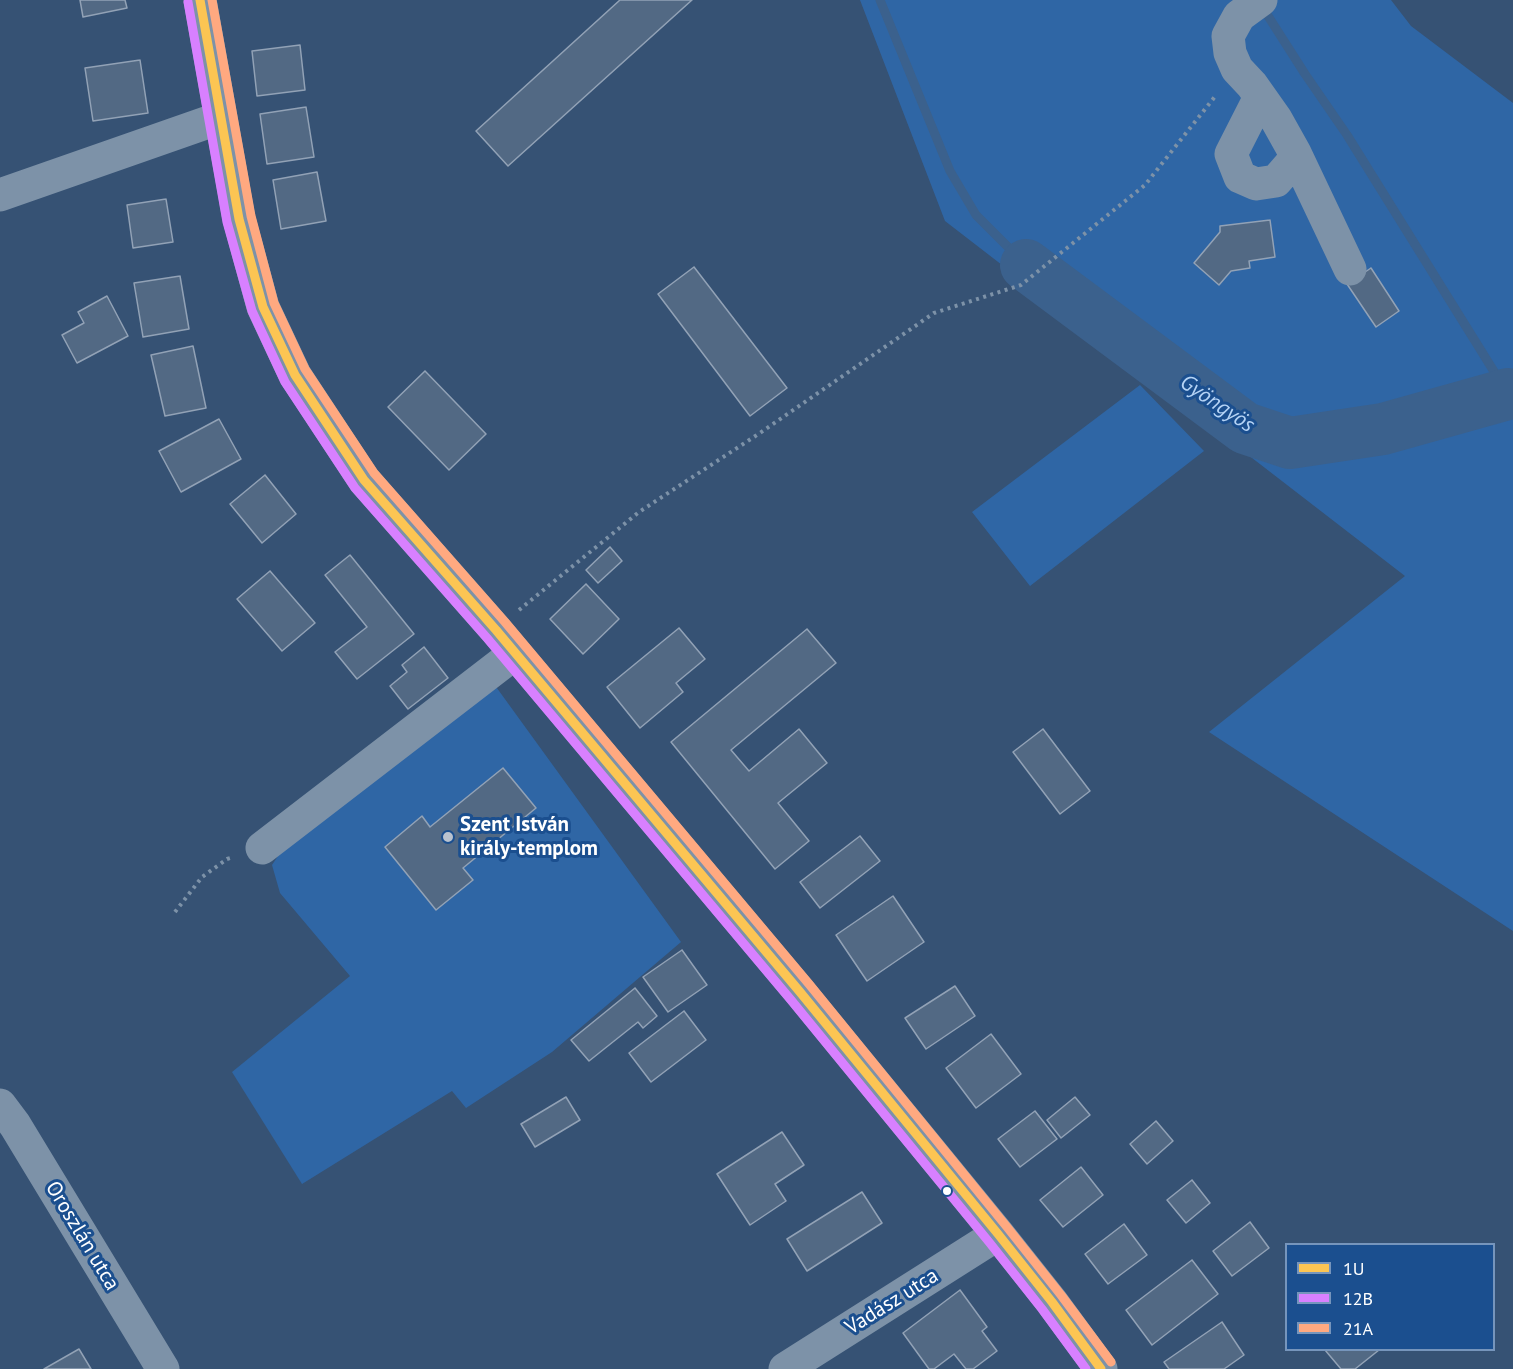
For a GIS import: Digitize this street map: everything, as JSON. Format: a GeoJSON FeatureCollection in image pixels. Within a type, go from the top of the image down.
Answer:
{"type":"FeatureCollection","features":[{"type":"Feature","properties":{"kind":"street"},"geometry":{"type":"LineString","coordinates":[[200,0],[239,219],[263,307],[295,375],[364,480],[505,642],[800,992],[998,1234],[1101,1369]]}},
{"type":"Feature","properties":{"kind":"street"},"geometry":{"type":"LineString","coordinates":[[1253,6],[1239,16],[1228,36],[1230,53],[1238,69],[1276,119],[1350,269]]}},
{"type":"Feature","properties":{"kind":"street"},"geometry":{"type":"LineString","coordinates":[[1260,97],[1230,154],[1240,177],[1256,184],[1276,181],[1296,158]]}},
{"type":"Feature","properties":{"kind":"street"},"geometry":{"type":"LineString","coordinates":[[0,195],[220,118]]}},
{"type":"Feature","properties":{"kind":"street"},"geometry":{"type":"LineString","coordinates":[[262,848],[505,642]]}},
{"type":"Feature","properties":{"kind":"street","name":"Oroszlán utca"},"geometry":{"type":"LineString","coordinates":[[0,1105],[15,1125],[163,1369]]}},
{"type":"Feature","properties":{"kind":"street","name":"Vadász utca"},"geometry":{"type":"LineString","coordinates":[[785,1369],[998,1234]]}},
{"type":"Feature","properties":{"kind":"path"},"geometry":{"type":"LineString","coordinates":[[505,642],[639,512],[760,433],[934,313],[1021,285],[1145,185],[1238,69]]}},
{"type":"Feature","properties":{"kind":"path"},"geometry":{"type":"LineString","coordinates":[[175,912],[202,877],[227,859],[262,848]]}},
{"type":"Feature","properties":{"kind":"shaded area"},"geometry":{"type":"Polygon","coordinates":[[[860,0],[1391,0],[1411,26],[1513,103],[1513,931],[1209,732],[1405,576],[945,221],[860,0]]]}},
{"type":"Feature","properties":{"kind":"shaded area"},"geometry":{"type":"Polygon","coordinates":[[[1140,385],[1204,451],[1030,586],[972,512],[1140,385]]]}},
{"type":"Feature","properties":{"kind":"shaded area"},"geometry":{"type":"Polygon","coordinates":[[[494,684],[681,942],[552,1052],[466,1108],[452,1091],[302,1184],[232,1072],[350,976],[280,893],[272,865],[282,850],[494,684]]]}},
{"type":"Feature","properties":{"kind":"building"},"geometry":{"type":"Polygon","coordinates":[[[80,0],[125,0],[127,8],[83,17],[80,0]]]}},
{"type":"Feature","properties":{"kind":"building"},"geometry":{"type":"Polygon","coordinates":[[[620,0],[692,0],[508,166],[476,131],[620,0]]]}},
{"type":"Feature","properties":{"kind":"building"},"geometry":{"type":"Polygon","coordinates":[[[300,45],[305,90],[257,96],[252,51],[300,45]]]}},
{"type":"Feature","properties":{"kind":"building"},"geometry":{"type":"Polygon","coordinates":[[[140,60],[148,113],[93,121],[85,68],[140,60]]]}},
{"type":"Feature","properties":{"kind":"building"},"geometry":{"type":"Polygon","coordinates":[[[306,107],[314,157],[267,164],[260,114],[306,107]]]}},
{"type":"Feature","properties":{"kind":"building"},"geometry":{"type":"Polygon","coordinates":[[[317,172],[326,221],[281,229],[273,180],[317,172]]]}},
{"type":"Feature","properties":{"kind":"building"},"geometry":{"type":"Polygon","coordinates":[[[166,199],[173,242],[133,248],[127,205],[166,199]]]}},
{"type":"Feature","properties":{"kind":"building"},"geometry":{"type":"Polygon","coordinates":[[[1270,220],[1275,257],[1249,261],[1250,268],[1231,271],[1219,285],[1194,263],[1220,232],[1220,226],[1270,220]]]}},
{"type":"Feature","properties":{"kind":"building"},"geometry":{"type":"Polygon","coordinates":[[[694,267],[787,388],[750,416],[658,294],[694,267]]]}},
{"type":"Feature","properties":{"kind":"building"},"geometry":{"type":"Polygon","coordinates":[[[1371,268],[1399,311],[1376,327],[1347,284],[1371,268]]]}},
{"type":"Feature","properties":{"kind":"building"},"geometry":{"type":"Polygon","coordinates":[[[180,276],[189,329],[143,337],[134,283],[180,276]]]}},
{"type":"Feature","properties":{"kind":"building"},"geometry":{"type":"Polygon","coordinates":[[[107,296],[128,336],[77,363],[62,335],[84,323],[78,312],[107,296]]]}},
{"type":"Feature","properties":{"kind":"building"},"geometry":{"type":"Polygon","coordinates":[[[193,346],[206,408],[165,416],[151,355],[193,346]]]}},
{"type":"Feature","properties":{"kind":"building"},"geometry":{"type":"Polygon","coordinates":[[[425,371],[486,434],[449,470],[388,407],[425,371]]]}},
{"type":"Feature","properties":{"kind":"building"},"geometry":{"type":"Polygon","coordinates":[[[219,419],[241,459],[181,492],[159,451],[219,419]]]}},
{"type":"Feature","properties":{"kind":"building"},"geometry":{"type":"Polygon","coordinates":[[[265,475],[296,514],[262,543],[230,504],[265,475]]]}},
{"type":"Feature","properties":{"kind":"building"},"geometry":{"type":"Polygon","coordinates":[[[610,547],[622,561],[598,583],[586,570],[610,547]]]}},
{"type":"Feature","properties":{"kind":"building"},"geometry":{"type":"Polygon","coordinates":[[[350,555],[414,634],[357,679],[335,652],[367,627],[325,575],[350,555]]]}},
{"type":"Feature","properties":{"kind":"building"},"geometry":{"type":"Polygon","coordinates":[[[270,571],[315,623],[282,651],[237,599],[270,571]]]}},
{"type":"Feature","properties":{"kind":"building"},"geometry":{"type":"Polygon","coordinates":[[[586,584],[619,619],[583,654],[550,619],[586,584]]]}},
{"type":"Feature","properties":{"kind":"building"},"geometry":{"type":"Polygon","coordinates":[[[679,628],[705,659],[676,683],[683,692],[640,728],[607,687],[679,628]]]}},
{"type":"Feature","properties":{"kind":"building"},"geometry":{"type":"Polygon","coordinates":[[[807,629],[836,663],[731,750],[749,771],[799,729],[827,763],[778,803],[809,841],[775,869],[671,742],[807,629]]]}},
{"type":"Feature","properties":{"kind":"building"},"geometry":{"type":"Polygon","coordinates":[[[424,647],[448,678],[408,709],[390,686],[407,672],[402,665],[424,647]]]}},
{"type":"Feature","properties":{"kind":"building"},"geometry":{"type":"Polygon","coordinates":[[[1043,729],[1090,791],[1060,814],[1013,752],[1043,729]]]}},
{"type":"Feature","properties":{"kind":"building","name":"Szent István király-templom"},"geometry":{"type":"Polygon","coordinates":[[[503,768],[536,808],[463,868],[473,880],[436,910],[385,847],[422,816],[430,827],[503,768]]]}},
{"type":"Feature","properties":{"kind":"building"},"geometry":{"type":"Polygon","coordinates":[[[860,836],[880,861],[820,908],[800,882],[860,836]]]}},
{"type":"Feature","properties":{"kind":"building"},"geometry":{"type":"Polygon","coordinates":[[[893,896],[924,942],[867,981],[836,935],[893,896]]]}},
{"type":"Feature","properties":{"kind":"building"},"geometry":{"type":"Polygon","coordinates":[[[682,950],[707,985],[668,1012],[643,977],[682,950]]]}},
{"type":"Feature","properties":{"kind":"building"},"geometry":{"type":"Polygon","coordinates":[[[955,986],[975,1016],[926,1049],[905,1018],[955,986]]]}},
{"type":"Feature","properties":{"kind":"building"},"geometry":{"type":"Polygon","coordinates":[[[635,988],[657,1016],[643,1028],[638,1022],[589,1061],[571,1040],[635,988]]]}},
{"type":"Feature","properties":{"kind":"building"},"geometry":{"type":"Polygon","coordinates":[[[684,1011],[706,1040],[651,1082],[629,1053],[684,1011]]]}},
{"type":"Feature","properties":{"kind":"building"},"geometry":{"type":"Polygon","coordinates":[[[991,1034],[1021,1074],[976,1108],[946,1068],[991,1034]]]}},
{"type":"Feature","properties":{"kind":"building"},"geometry":{"type":"Polygon","coordinates":[[[566,1097],[580,1120],[535,1147],[521,1124],[566,1097]]]}},
{"type":"Feature","properties":{"kind":"building"},"geometry":{"type":"Polygon","coordinates":[[[1075,1097],[1090,1115],[1061,1138],[1047,1120],[1075,1097]]]}},
{"type":"Feature","properties":{"kind":"building"},"geometry":{"type":"Polygon","coordinates":[[[1035,1111],[1057,1139],[1020,1167],[998,1139],[1035,1111]]]}},
{"type":"Feature","properties":{"kind":"building"},"geometry":{"type":"Polygon","coordinates":[[[1156,1121],[1173,1141],[1147,1164],[1130,1144],[1156,1121]]]}},
{"type":"Feature","properties":{"kind":"building"},"geometry":{"type":"Polygon","coordinates":[[[782,1132],[804,1165],[775,1184],[786,1201],[750,1225],[717,1174],[782,1132]]]}},
{"type":"Feature","properties":{"kind":"building"},"geometry":{"type":"Polygon","coordinates":[[[1081,1167],[1103,1195],[1063,1227],[1040,1200],[1081,1167]]]}},
{"type":"Feature","properties":{"kind":"building"},"geometry":{"type":"Polygon","coordinates":[[[1192,1180],[1210,1203],[1186,1223],[1167,1200],[1192,1180]]]}},
{"type":"Feature","properties":{"kind":"building"},"geometry":{"type":"Polygon","coordinates":[[[862,1192],[882,1223],[807,1271],[787,1239],[862,1192]]]}},
{"type":"Feature","properties":{"kind":"building"},"geometry":{"type":"Polygon","coordinates":[[[1250,1222],[1269,1248],[1232,1276],[1213,1251],[1250,1222]]]}},
{"type":"Feature","properties":{"kind":"building"},"geometry":{"type":"Polygon","coordinates":[[[1124,1224],[1147,1255],[1108,1284],[1085,1254],[1124,1224]]]}},
{"type":"Feature","properties":{"kind":"building"},"geometry":{"type":"Polygon","coordinates":[[[1192,1260],[1218,1294],[1152,1345],[1126,1310],[1192,1260]]]}},
{"type":"Feature","properties":{"kind":"building"},"geometry":{"type":"Polygon","coordinates":[[[960,1290],[987,1327],[982,1331],[997,1351],[973,1369],[966,1369],[954,1354],[934,1369],[929,1369],[903,1333],[960,1290]]]}},
{"type":"Feature","properties":{"kind":"building"},"geometry":{"type":"Polygon","coordinates":[[[1222,1322],[1244,1355],[1224,1369],[1169,1369],[1164,1362],[1222,1322]]]}},
{"type":"Feature","properties":{"kind":"building"},"geometry":{"type":"Polygon","coordinates":[[[79,1349],[91,1369],[44,1369],[79,1349]]]}},
{"type":"Feature","properties":{"kind":"building"},"geometry":{"type":"Polygon","coordinates":[[[1326,1351],[1378,1351],[1355,1369],[1341,1369],[1326,1351]]]}},
{"type":"Feature","properties":{"kind":"waterway"},"geometry":{"type":"LineString","coordinates":[[880,0],[950,171],[976,215],[1026,265]]}},
{"type":"Feature","properties":{"kind":"waterway","name":"Gyöngyös"},"geometry":{"type":"LineString","coordinates":[[1261,5],[1347,135],[1513,400]]}},
{"type":"Feature","properties":{"kind":"waterway","name":"Gyöngyös"},"geometry":{"type":"LineString","coordinates":[[1026,265],[1245,428],[1290,443],[1383,429],[1508,394]]}},
{"type":"Feature","properties":{"kind":"transit line","name":"1U"},"geometry":{"type":"LineString","coordinates":[[200,0],[239,219],[263,307],[295,375],[364,480],[496,630],[800,992],[998,1234],[1101,1369]]}},
{"type":"Feature","properties":{"kind":"transit line","name":"21A"},"geometry":{"type":"LineString","coordinates":[[212,0],[251,216],[274,303],[305,369],[374,473],[505,622],[809,984],[1007,1227],[1111,1362]]}},
{"type":"Feature","properties":{"kind":"transit line","name":"12B"},"geometry":{"type":"LineString","coordinates":[[188,2],[227,222],[252,311],[285,382],[355,488],[487,638],[791,1000],[989,1242],[1086,1369]]}},
{"type":"Feature","properties":{"kind":"place","name":"Szent István király-templom"},"geometry":{"type":"Point","coordinates":[448,837]}}]}
